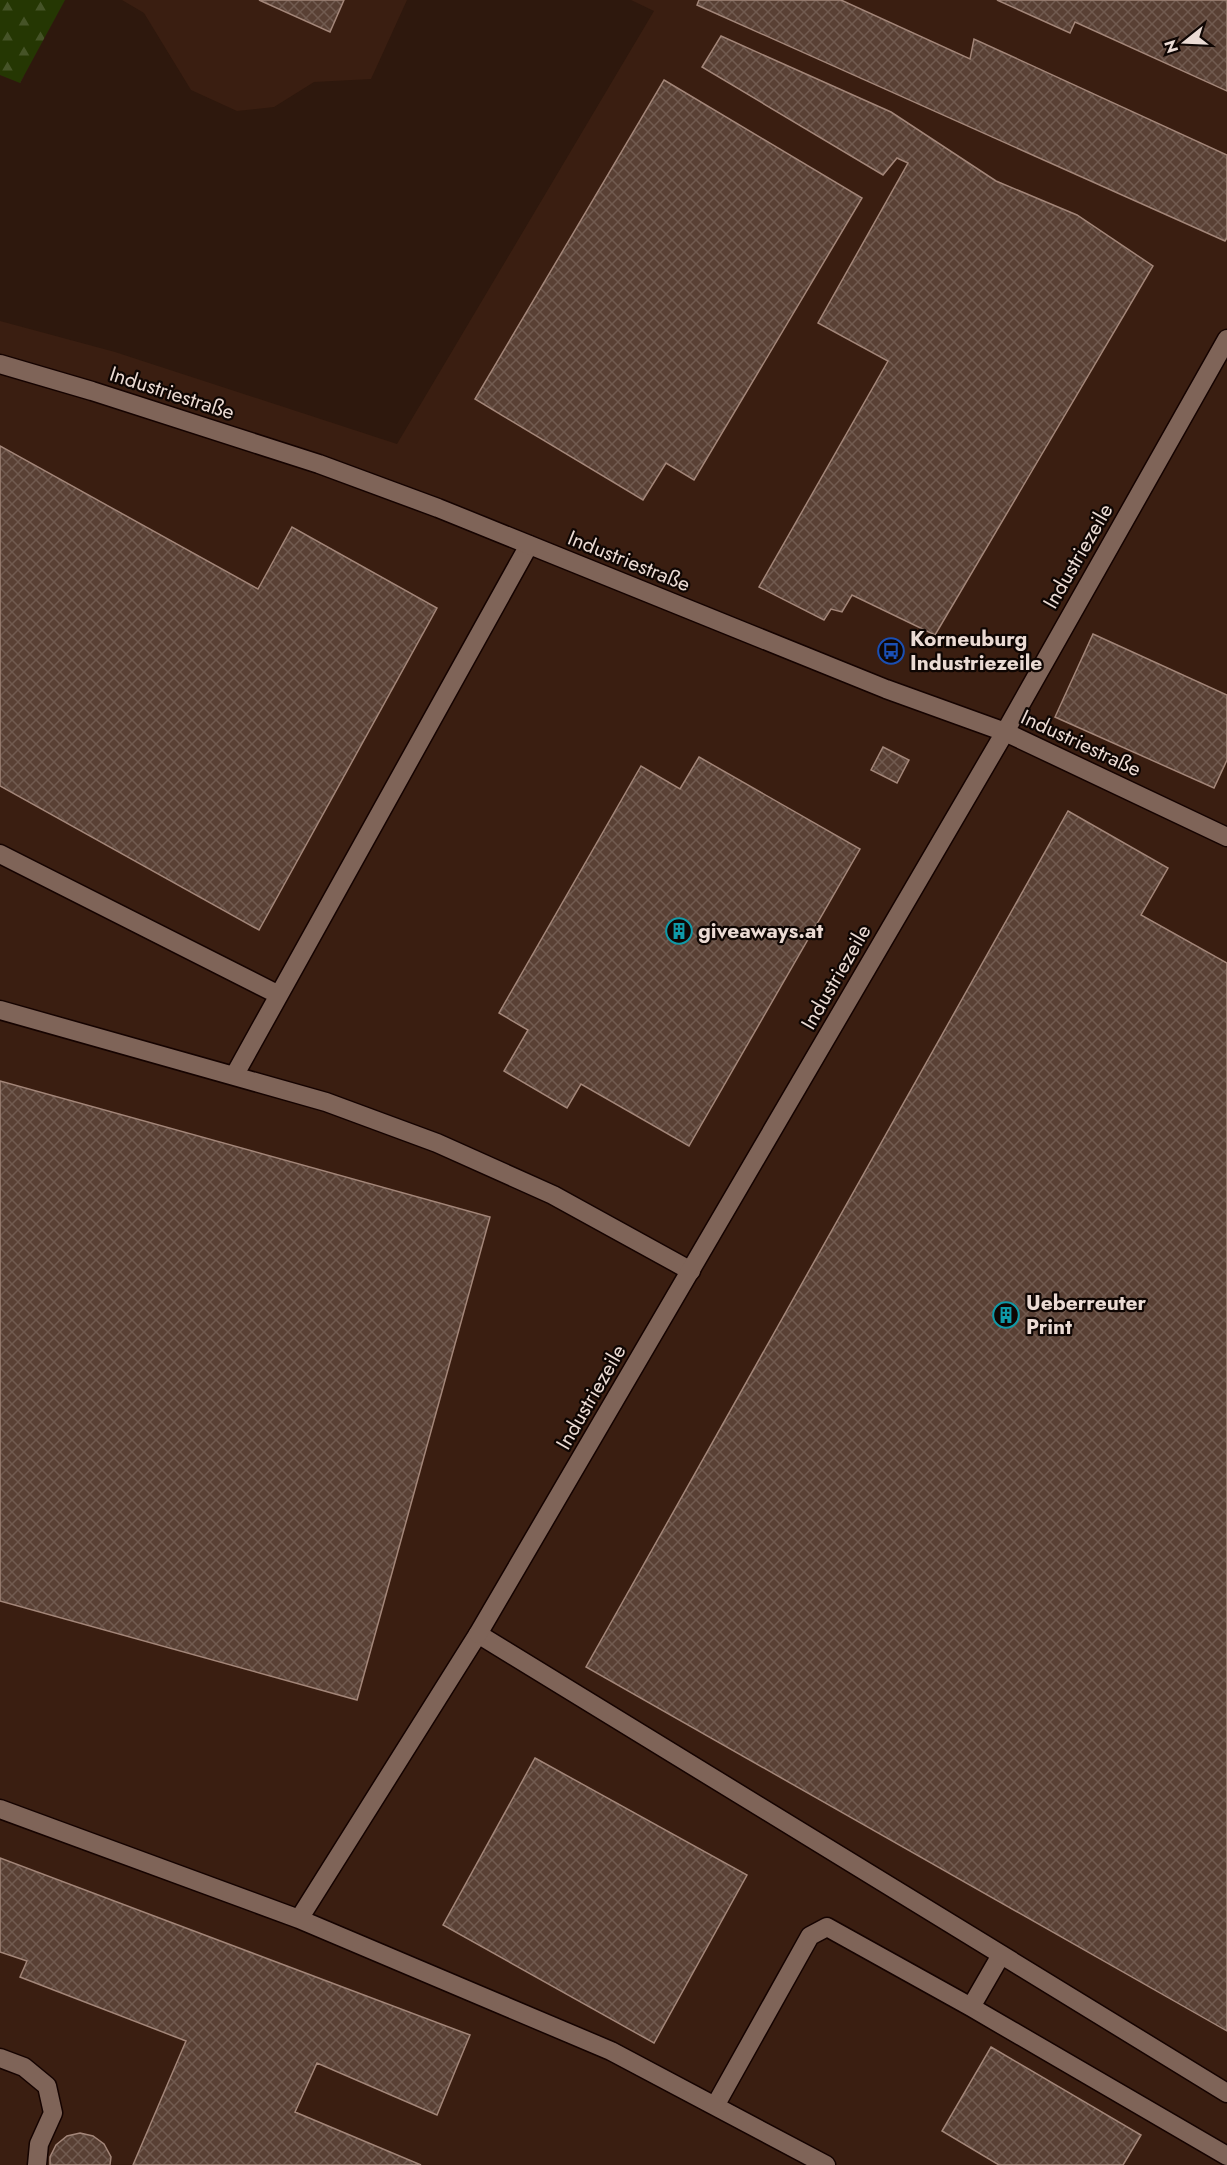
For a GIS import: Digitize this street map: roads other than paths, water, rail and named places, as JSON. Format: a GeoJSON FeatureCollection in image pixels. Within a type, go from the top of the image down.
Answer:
{"type":"FeatureCollection","features":[{"type":"Feature","properties":{"kind":"street","name":"Industriezeile"},"geometry":{"type":"LineString","coordinates":[[299,1919],[478,1634],[1005,732],[1227,339]]}},
{"type":"Feature","properties":{"kind":"street","name":"Industriestraße"},"geometry":{"type":"LineString","coordinates":[[0,364],[92,390],[319,464],[438,508],[886,689],[1005,732],[1226,833]]}},
{"type":"Feature","properties":{"kind":"street"},"geometry":{"type":"LineString","coordinates":[[234,1076],[530,544]]}},
{"type":"Feature","properties":{"kind":"street"},"geometry":{"type":"LineString","coordinates":[[0,854],[279,995]]}},
{"type":"Feature","properties":{"kind":"street"},"geometry":{"type":"LineString","coordinates":[[0,1010],[326,1102],[437,1143],[553,1195],[691,1271]]}},
{"type":"Feature","properties":{"kind":"street"},"geometry":{"type":"LineString","coordinates":[[478,1634],[1227,2093]]}},
{"type":"Feature","properties":{"kind":"street"},"geometry":{"type":"LineString","coordinates":[[0,1809],[299,1919],[611,2051],[826,2165]]}},
{"type":"Feature","properties":{"kind":"street"},"geometry":{"type":"LineString","coordinates":[[715,2106],[810,1936],[827,1927],[971,2007],[1227,2156]]}},
{"type":"Feature","properties":{"kind":"street"},"geometry":{"type":"LineString","coordinates":[[971,2007],[1001,1955]]}},
{"type":"Feature","properties":{"kind":"street"},"geometry":{"type":"LineString","coordinates":[[0,2058],[24,2067],[47,2086],[53,2113],[39,2144],[38,2165]]}},
{"type":"Feature","properties":{"kind":"place","name":"Korneuburg Industriezeile"},"geometry":{"type":"Point","coordinates":[891,651]}},
{"type":"Feature","properties":{"kind":"place","name":"giveaways.at"},"geometry":{"type":"Point","coordinates":[679,931]}},
{"type":"Feature","properties":{"kind":"place","name":"Ueberreuter Print"},"geometry":{"type":"Point","coordinates":[1006,1315]}}]}
